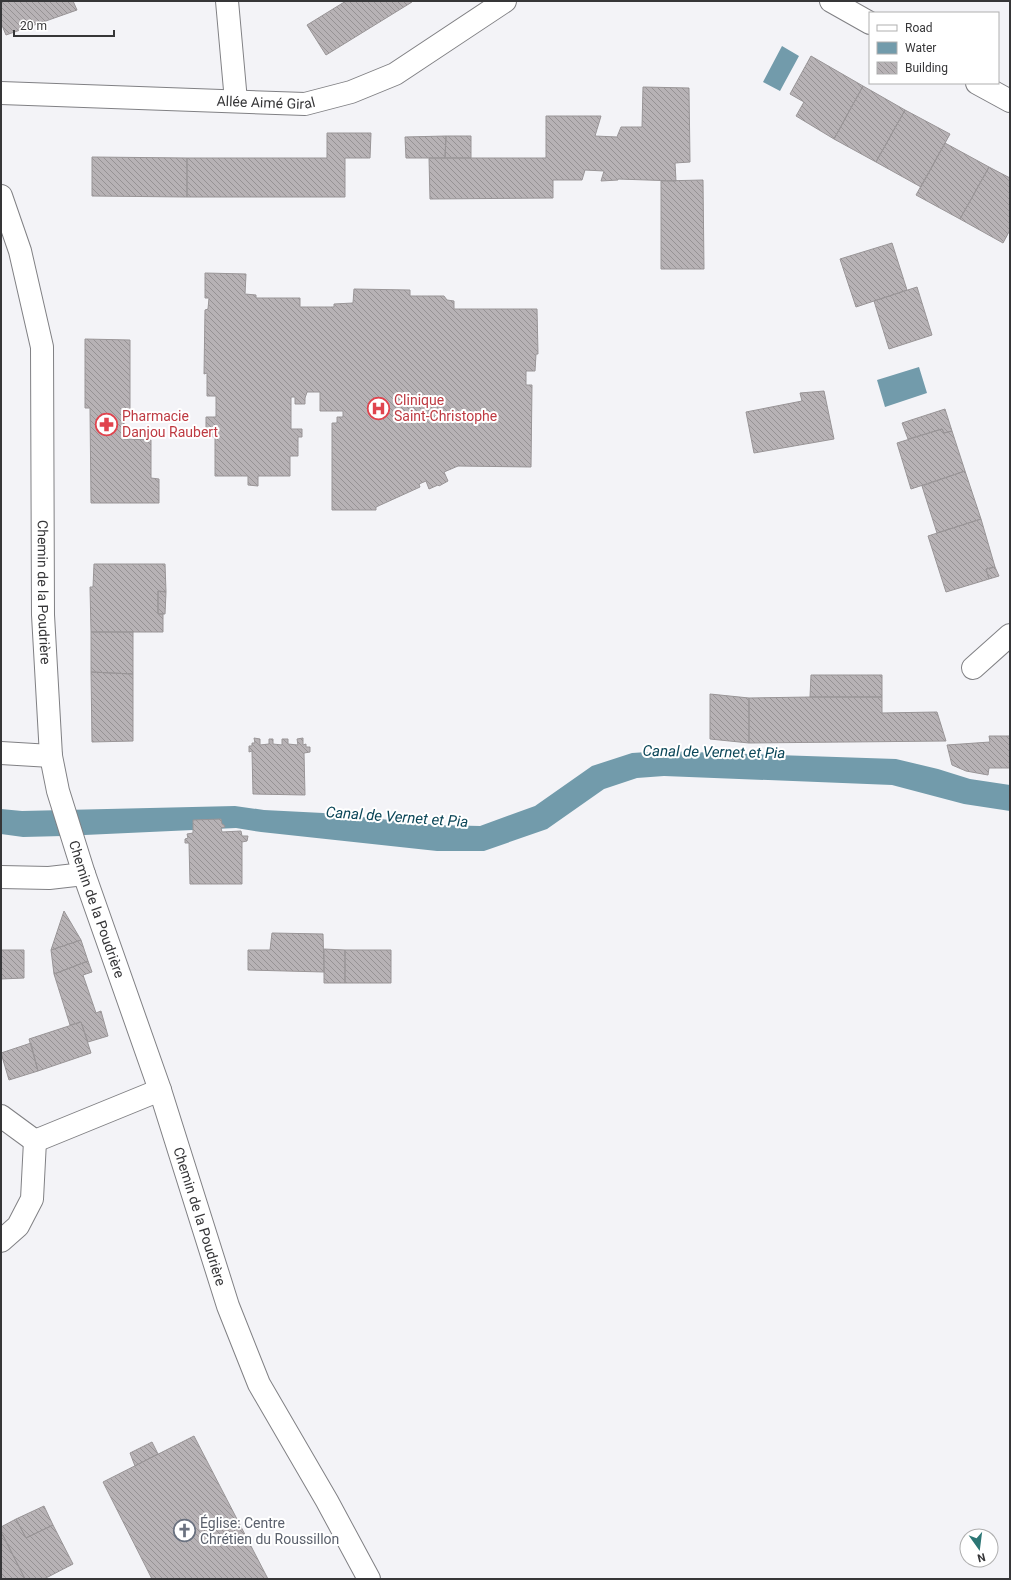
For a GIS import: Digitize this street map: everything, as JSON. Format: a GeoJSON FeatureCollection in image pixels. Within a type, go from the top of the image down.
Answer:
{"type":"FeatureCollection","features":[{"type":"Feature","properties":{"kind":"street"},"geometry":{"type":"LineString","coordinates":[[227,1],[236,101]]}},
{"type":"Feature","properties":{"kind":"street","name":"Allée Aimé Giral"},"geometry":{"type":"LineString","coordinates":[[1,93],[304,104],[351,92],[394,74],[505,1]]}},
{"type":"Feature","properties":{"kind":"street"},"geometry":{"type":"LineString","coordinates":[[831,1],[869,22]]}},
{"type":"Feature","properties":{"kind":"street"},"geometry":{"type":"LineString","coordinates":[[979,84],[1010,101]]}},
{"type":"Feature","properties":{"kind":"street","name":"Chemin de la Poudrière"},"geometry":{"type":"LineString","coordinates":[[1,196],[20,251],[42,347],[43,615],[51,756],[58,791],[84,874],[160,1090],[228,1306],[259,1384],[327,1501],[369,1579]]}},
{"type":"Feature","properties":{"kind":"street"},"geometry":{"type":"LineString","coordinates":[[973,668],[1010,635]]}},
{"type":"Feature","properties":{"kind":"street"},"geometry":{"type":"LineString","coordinates":[[1,753],[51,756]]}},
{"type":"Feature","properties":{"kind":"street"},"geometry":{"type":"LineString","coordinates":[[1,877],[49,878],[84,874]]}},
{"type":"Feature","properties":{"kind":"street"},"geometry":{"type":"LineString","coordinates":[[35,1141],[160,1090]]}},
{"type":"Feature","properties":{"kind":"street"},"geometry":{"type":"LineString","coordinates":[[1,1116],[35,1141]]}},
{"type":"Feature","properties":{"kind":"street"},"geometry":{"type":"LineString","coordinates":[[1,1241],[18,1226],[32,1199],[35,1141]]}},
{"type":"Feature","properties":{"kind":"water"},"geometry":{"type":"Polygon","coordinates":[[[782,46],[799,56],[780,91],[763,82],[782,46]]]}},
{"type":"Feature","properties":{"kind":"water"},"geometry":{"type":"Polygon","coordinates":[[[919,367],[927,393],[885,407],[877,380],[919,367]]]}},
{"type":"Feature","properties":{"kind":"water","name":"Canal de Vernet et Pia"},"geometry":{"type":"Polygon","coordinates":[[[663,751],[896,759],[938,769],[970,779],[1010,785],[1010,811],[964,804],[892,785],[664,776],[637,778],[604,789],[547,829],[484,851],[437,851],[236,828],[63,836],[23,837],[1,834],[1,809],[22,811],[235,806],[264,810],[323,813],[438,825],[480,826],[535,806],[592,766],[632,753],[663,751]]]}},
{"type":"Feature","properties":{"kind":"building"},"geometry":{"type":"Polygon","coordinates":[[[1,1],[73,1],[77,10],[6,35],[1,23],[1,1]]]}},
{"type":"Feature","properties":{"kind":"building"},"geometry":{"type":"Polygon","coordinates":[[[346,1],[412,2],[326,55],[307,25],[346,1]]]}},
{"type":"Feature","properties":{"kind":"building"},"geometry":{"type":"Polygon","coordinates":[[[811,56],[863,86],[834,139],[796,116],[804,102],[790,94],[811,56]]]}},
{"type":"Feature","properties":{"kind":"building"},"geometry":{"type":"Polygon","coordinates":[[[863,86],[905,110],[876,162],[834,139],[863,86]]]}},
{"type":"Feature","properties":{"kind":"building"},"geometry":{"type":"Polygon","coordinates":[[[643,87],[689,88],[690,162],[675,163],[676,181],[618,179],[601,181],[604,171],[585,170],[582,180],[553,180],[553,198],[430,199],[429,158],[546,158],[546,116],[601,116],[595,136],[617,137],[621,127],[642,127],[643,87]]]}},
{"type":"Feature","properties":{"kind":"building"},"geometry":{"type":"Polygon","coordinates":[[[905,110],[950,134],[921,187],[876,162],[905,110]]]}},
{"type":"Feature","properties":{"kind":"building"},"geometry":{"type":"Polygon","coordinates":[[[327,133],[371,133],[370,158],[345,158],[345,197],[187,197],[187,158],[327,158],[327,133]]]}},
{"type":"Feature","properties":{"kind":"building"},"geometry":{"type":"Polygon","coordinates":[[[446,136],[471,136],[471,158],[445,158],[446,136]]]}},
{"type":"Feature","properties":{"kind":"building"},"geometry":{"type":"Polygon","coordinates":[[[446,136],[445,158],[406,158],[405,137],[446,136]]]}},
{"type":"Feature","properties":{"kind":"building"},"geometry":{"type":"Polygon","coordinates":[[[945,143],[989,167],[960,219],[916,195],[945,143]]]}},
{"type":"Feature","properties":{"kind":"building"},"geometry":{"type":"Polygon","coordinates":[[[92,157],[187,158],[187,197],[92,196],[92,157]]]}},
{"type":"Feature","properties":{"kind":"building"},"geometry":{"type":"Polygon","coordinates":[[[989,167],[1010,178],[1010,230],[1003,243],[960,219],[989,167]]]}},
{"type":"Feature","properties":{"kind":"building"},"geometry":{"type":"Polygon","coordinates":[[[703,180],[704,269],[661,269],[661,181],[703,180]]]}},
{"type":"Feature","properties":{"kind":"building"},"geometry":{"type":"Polygon","coordinates":[[[892,243],[907,290],[856,307],[840,259],[892,243]]]}},
{"type":"Feature","properties":{"kind":"building"},"geometry":{"type":"Polygon","coordinates":[[[205,273],[246,274],[245,294],[256,295],[256,298],[300,298],[300,307],[334,307],[334,304],[353,303],[354,289],[410,290],[410,296],[444,296],[447,300],[454,301],[454,309],[537,309],[538,354],[536,354],[535,371],[526,371],[526,385],[532,385],[531,467],[458,466],[444,472],[448,481],[439,486],[438,485],[429,489],[426,481],[419,484],[420,487],[376,507],[376,510],[332,510],[332,423],[337,423],[337,417],[343,417],[343,411],[320,411],[320,392],[307,392],[305,404],[295,404],[295,397],[291,397],[291,429],[302,429],[302,437],[298,437],[298,456],[290,456],[290,476],[258,476],[258,486],[248,485],[248,476],[215,476],[215,437],[206,436],[206,417],[216,417],[216,396],[207,396],[207,373],[204,374],[205,310],[208,309],[209,298],[205,298],[205,273]]]}},
{"type":"Feature","properties":{"kind":"building"},"geometry":{"type":"Polygon","coordinates":[[[917,287],[932,335],[889,349],[874,301],[917,287]]]}},
{"type":"Feature","properties":{"kind":"building","name":"Pharmacie Danjou Raubert"},"geometry":{"type":"Polygon","coordinates":[[[85,339],[130,340],[130,409],[124,409],[124,439],[151,440],[151,478],[159,479],[159,503],[91,503],[90,408],[85,408],[85,339]]]}},
{"type":"Feature","properties":{"kind":"building"},"geometry":{"type":"Polygon","coordinates":[[[824,391],[834,439],[754,453],[746,412],[802,401],[800,393],[824,391]]]}},
{"type":"Feature","properties":{"kind":"building"},"geometry":{"type":"Polygon","coordinates":[[[945,409],[952,431],[944,433],[942,429],[908,439],[902,423],[945,409]]]}},
{"type":"Feature","properties":{"kind":"building"},"geometry":{"type":"Polygon","coordinates":[[[942,429],[944,433],[952,431],[965,471],[911,489],[897,443],[942,429]]]}},
{"type":"Feature","properties":{"kind":"building"},"geometry":{"type":"Polygon","coordinates":[[[965,471],[981,519],[937,533],[922,486],[965,471]]]}},
{"type":"Feature","properties":{"kind":"building"},"geometry":{"type":"Polygon","coordinates":[[[981,519],[995,567],[986,569],[989,579],[946,592],[928,536],[981,519]]]}},
{"type":"Feature","properties":{"kind":"building"},"geometry":{"type":"Polygon","coordinates":[[[94,564],[165,564],[166,592],[158,591],[158,614],[163,614],[163,632],[91,632],[90,587],[93,587],[94,564]]]}},
{"type":"Feature","properties":{"kind":"building"},"geometry":{"type":"Polygon","coordinates":[[[995,567],[999,576],[989,579],[986,569],[995,567]]]}},
{"type":"Feature","properties":{"kind":"building"},"geometry":{"type":"Polygon","coordinates":[[[158,591],[166,592],[165,614],[158,614],[158,591]]]}},
{"type":"Feature","properties":{"kind":"building"},"geometry":{"type":"Polygon","coordinates":[[[91,632],[133,632],[133,674],[91,672],[91,632]]]}},
{"type":"Feature","properties":{"kind":"building"},"geometry":{"type":"Polygon","coordinates":[[[91,672],[133,674],[133,741],[92,742],[91,672]]]}},
{"type":"Feature","properties":{"kind":"building"},"geometry":{"type":"Polygon","coordinates":[[[811,675],[882,675],[882,697],[810,697],[811,675]]]}},
{"type":"Feature","properties":{"kind":"building"},"geometry":{"type":"Polygon","coordinates":[[[710,694],[749,698],[749,743],[710,739],[710,694]]]}},
{"type":"Feature","properties":{"kind":"building"},"geometry":{"type":"Polygon","coordinates":[[[882,697],[882,713],[937,712],[946,741],[749,743],[749,698],[882,697]]]}},
{"type":"Feature","properties":{"kind":"building"},"geometry":{"type":"Polygon","coordinates":[[[989,736],[1010,736],[1010,768],[989,768],[988,775],[966,771],[952,765],[947,745],[990,742],[989,736]]]}},
{"type":"Feature","properties":{"kind":"building"},"geometry":{"type":"Polygon","coordinates":[[[254,738],[260,739],[260,745],[269,744],[269,739],[273,739],[273,744],[282,745],[282,739],[288,739],[288,744],[298,745],[297,739],[303,738],[303,745],[306,744],[306,747],[310,747],[310,752],[304,753],[305,795],[253,794],[252,751],[249,752],[249,746],[252,746],[252,743],[255,743],[254,738]]]}},
{"type":"Feature","properties":{"kind":"building"},"geometry":{"type":"Polygon","coordinates":[[[221,819],[222,824],[225,827],[221,828],[222,832],[241,831],[242,836],[248,836],[247,841],[242,842],[242,884],[190,884],[189,843],[185,843],[185,839],[188,838],[187,834],[193,833],[193,820],[221,819]]]}},
{"type":"Feature","properties":{"kind":"building"},"geometry":{"type":"Polygon","coordinates":[[[64,911],[81,940],[51,950],[64,911]]]}},
{"type":"Feature","properties":{"kind":"building"},"geometry":{"type":"Polygon","coordinates":[[[272,933],[323,934],[324,972],[248,970],[248,950],[270,950],[272,933]]]}},
{"type":"Feature","properties":{"kind":"building"},"geometry":{"type":"Polygon","coordinates":[[[81,940],[88,961],[54,974],[51,950],[81,940]]]}},
{"type":"Feature","properties":{"kind":"building"},"geometry":{"type":"Polygon","coordinates":[[[324,949],[345,950],[345,983],[324,983],[324,949]]]}},
{"type":"Feature","properties":{"kind":"building"},"geometry":{"type":"Polygon","coordinates":[[[1,950],[24,950],[24,978],[1,979],[1,950]]]}},
{"type":"Feature","properties":{"kind":"building"},"geometry":{"type":"Polygon","coordinates":[[[345,950],[391,950],[391,983],[345,983],[345,950]]]}},
{"type":"Feature","properties":{"kind":"building"},"geometry":{"type":"Polygon","coordinates":[[[88,961],[92,972],[83,975],[96,1013],[101,1011],[108,1036],[88,1042],[81,1022],[70,1025],[54,974],[88,961]]]}},
{"type":"Feature","properties":{"kind":"building"},"geometry":{"type":"Polygon","coordinates":[[[81,1022],[91,1053],[38,1071],[29,1039],[81,1022]]]}},
{"type":"Feature","properties":{"kind":"building"},"geometry":{"type":"Polygon","coordinates":[[[31,1043],[38,1071],[9,1080],[1,1053],[31,1043]]]}},
{"type":"Feature","properties":{"kind":"building","name":"Église: Centre Chrétien du Roussillon"},"geometry":{"type":"Polygon","coordinates":[[[194,1436],[268,1579],[152,1579],[103,1482],[194,1436]]]}},
{"type":"Feature","properties":{"kind":"building"},"geometry":{"type":"Polygon","coordinates":[[[152,1442],[158,1454],[135,1466],[130,1453],[152,1442]]]}},
{"type":"Feature","properties":{"kind":"building"},"geometry":{"type":"Polygon","coordinates":[[[44,1506],[53,1525],[26,1538],[16,1519],[44,1506]]]}},
{"type":"Feature","properties":{"kind":"building"},"geometry":{"type":"Polygon","coordinates":[[[16,1519],[26,1538],[53,1525],[73,1564],[44,1579],[25,1579],[1,1532],[1,1527],[16,1519]]]}},
{"type":"Feature","properties":{"kind":"building"},"geometry":{"type":"Polygon","coordinates":[[[3,1535],[25,1579],[1,1579],[1,1536],[3,1535]]]}},
{"type":"Feature","properties":{"kind":"place","name":"Clinique Saint-Christophe"},"geometry":{"type":"Point","coordinates":[379,408]}},
{"type":"Feature","properties":{"kind":"place","name":"Pharmacie Danjou Raubert"},"geometry":{"type":"Point","coordinates":[107,424]}},
{"type":"Feature","properties":{"kind":"place","name":"Église: Centre Chrétien du Roussillon"},"geometry":{"type":"Point","coordinates":[185,1531]}}]}
